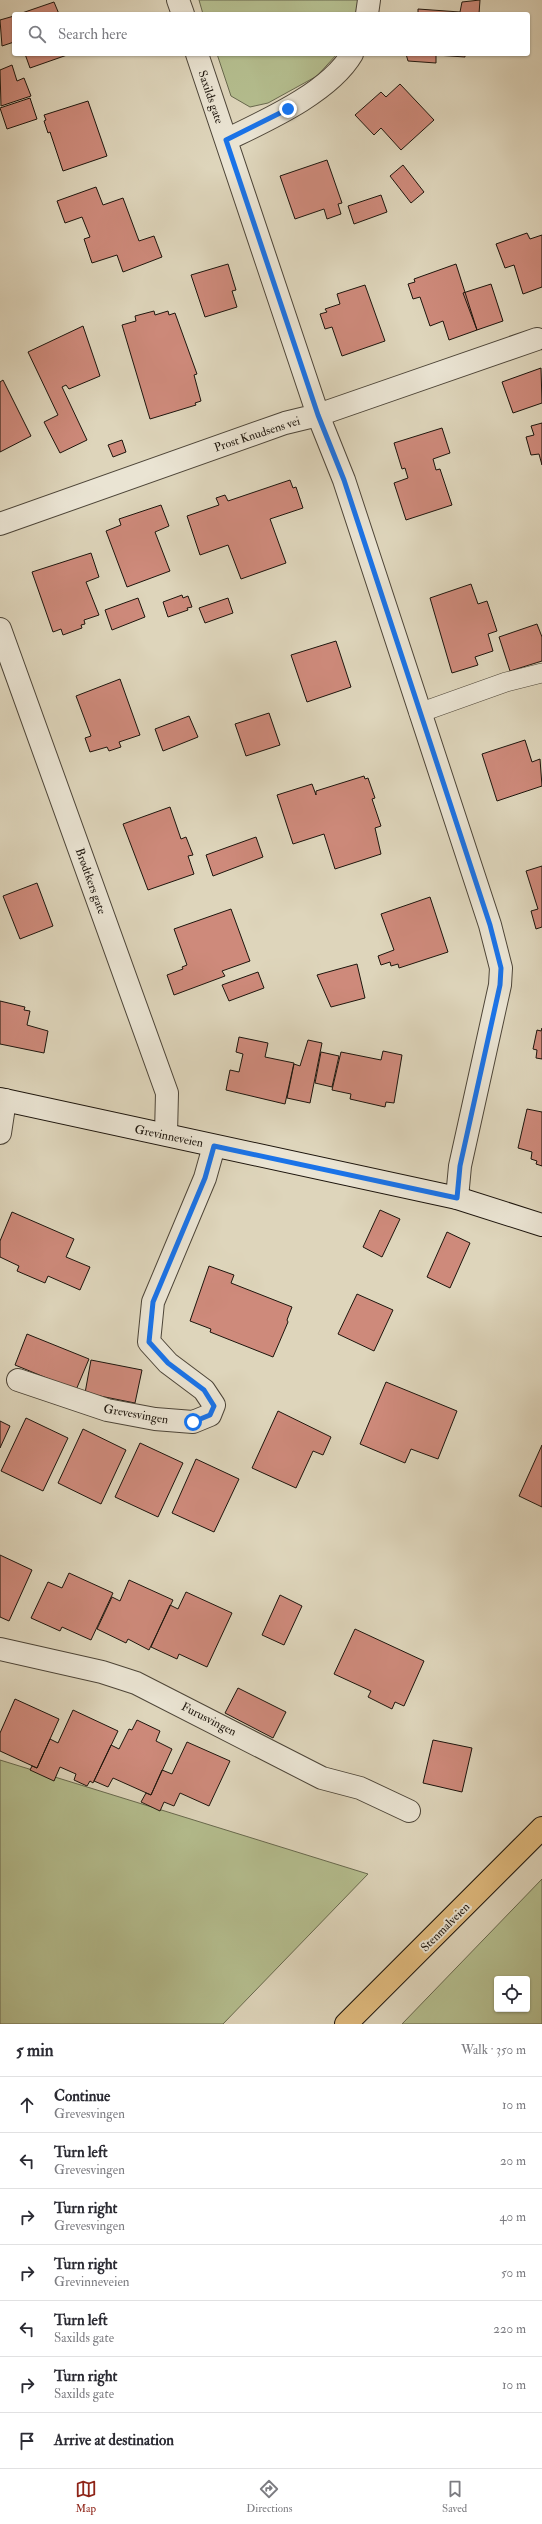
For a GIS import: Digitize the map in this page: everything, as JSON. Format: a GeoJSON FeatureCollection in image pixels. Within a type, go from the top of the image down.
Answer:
{"type":"FeatureCollection","features":[{"type":"Feature","properties":{"kind":"main road","name":"Stenmalveien"},"geometry":{"type":"LineString","coordinates":[[346,2024],[542,1828]]}},
{"type":"Feature","properties":{"kind":"street"},"geometry":{"type":"LineString","coordinates":[[178,0],[182,12]]}},
{"type":"Feature","properties":{"kind":"street"},"geometry":{"type":"LineString","coordinates":[[367,12],[369,0]]}},
{"type":"Feature","properties":{"kind":"street","name":"Saxilds gate"},"geometry":{"type":"LineString","coordinates":[[198,56],[318,415],[344,480],[419,713],[490,925],[501,968],[500,985],[460,1166],[457,1198]]}},
{"type":"Feature","properties":{"kind":"street","name":"Saxilds gate"},"geometry":{"type":"LineString","coordinates":[[226,140],[288,109],[326,82],[350,56]]}},
{"type":"Feature","properties":{"kind":"street","name":"Prost Knudsens vei"},"geometry":{"type":"LineString","coordinates":[[0,524],[285,422],[318,415],[537,339]]}},
{"type":"Feature","properties":{"kind":"street","name":"Brødtkers gate"},"geometry":{"type":"LineString","coordinates":[[0,629],[167,1093],[166,1134]]}},
{"type":"Feature","properties":{"kind":"street","name":"Grevinneveien"},"geometry":{"type":"LineString","coordinates":[[0,1133],[2,1100],[166,1134],[214,1146],[457,1198],[542,1225]]}},
{"type":"Feature","properties":{"kind":"street","name":"Grevesvingen"},"geometry":{"type":"LineString","coordinates":[[18,1380],[107,1410],[154,1419],[193,1422],[210,1415],[214,1406],[204,1390],[168,1363],[149,1342],[153,1302],[205,1178],[214,1146]]}},
{"type":"Feature","properties":{"kind":"street","name":"Furusvingen"},"geometry":{"type":"LineString","coordinates":[[0,1649],[102,1672],[136,1683],[322,1778],[360,1788],[409,1811]]}},
{"type":"Feature","properties":{"kind":"lane"},"geometry":{"type":"LineString","coordinates":[[419,713],[506,682],[542,673]]}},
{"type":"Feature","properties":{"kind":"green space"},"geometry":{"type":"Polygon","coordinates":[[[199,0],[360,0],[359,12],[202,12],[199,0]]]}},
{"type":"Feature","properties":{"kind":"green space"},"geometry":{"type":"Polygon","coordinates":[[[218,56],[335,56],[317,76],[268,103],[250,107],[231,96],[218,56]]]}},
{"type":"Feature","properties":{"kind":"green space"},"geometry":{"type":"Polygon","coordinates":[[[0,1760],[368,1874],[223,2024],[0,2024],[0,1760]]]}},
{"type":"Feature","properties":{"kind":"green space"},"geometry":{"type":"Polygon","coordinates":[[[542,1879],[542,2024],[402,2024],[542,1879]]]}},
{"type":"Feature","properties":{"kind":"building"},"geometry":{"type":"Polygon","coordinates":[[[480,0],[479,12],[460,12],[462,2],[480,0]]]}},
{"type":"Feature","properties":{"kind":"building"},"geometry":{"type":"Polygon","coordinates":[[[54,2],[58,12],[25,12],[54,2]]]}},
{"type":"Feature","properties":{"kind":"building"},"geometry":{"type":"Polygon","coordinates":[[[418,9],[460,12],[418,12],[418,9]]]}},
{"type":"Feature","properties":{"kind":"building"},"geometry":{"type":"Polygon","coordinates":[[[12,17],[12,43],[2,46],[0,20],[12,17]]]}},
{"type":"Feature","properties":{"kind":"building"},"geometry":{"type":"Polygon","coordinates":[[[26,56],[64,56],[30,68],[26,56]]]}},
{"type":"Feature","properties":{"kind":"building"},"geometry":{"type":"Polygon","coordinates":[[[407,56],[436,56],[436,63],[408,61],[407,56]]]}},
{"type":"Feature","properties":{"kind":"building"},"geometry":{"type":"Polygon","coordinates":[[[12,65],[17,81],[24,78],[31,96],[1,106],[0,70],[12,65]]]}},
{"type":"Feature","properties":{"kind":"building"},"geometry":{"type":"Polygon","coordinates":[[[400,84],[434,120],[401,150],[381,128],[374,135],[355,115],[381,92],[386,97],[400,84]]]}},
{"type":"Feature","properties":{"kind":"building"},"geometry":{"type":"Polygon","coordinates":[[[30,98],[37,119],[7,129],[0,108],[30,98]]]}},
{"type":"Feature","properties":{"kind":"building"},"geometry":{"type":"Polygon","coordinates":[[[88,101],[107,156],[63,171],[50,132],[48,133],[44,121],[46,120],[44,115],[88,101]]]}},
{"type":"Feature","properties":{"kind":"building"},"geometry":{"type":"Polygon","coordinates":[[[327,160],[342,203],[338,204],[341,214],[327,219],[324,209],[295,219],[280,176],[327,160]]]}},
{"type":"Feature","properties":{"kind":"building"},"geometry":{"type":"Polygon","coordinates":[[[403,165],[424,192],[411,203],[390,176],[403,165]]]}},
{"type":"Feature","properties":{"kind":"building"},"geometry":{"type":"Polygon","coordinates":[[[96,187],[103,205],[123,198],[139,241],[154,236],[162,257],[123,272],[117,255],[92,263],[84,239],[90,237],[82,217],[65,223],[57,201],[96,187]]]}},
{"type":"Feature","properties":{"kind":"building"},"geometry":{"type":"Polygon","coordinates":[[[381,195],[387,212],[354,224],[348,206],[381,195]]]}},
{"type":"Feature","properties":{"kind":"building"},"geometry":{"type":"Polygon","coordinates":[[[527,233],[530,239],[542,235],[542,287],[523,294],[514,265],[505,268],[496,244],[527,233]]]}},
{"type":"Feature","properties":{"kind":"building"},"geometry":{"type":"Polygon","coordinates":[[[228,264],[236,290],[232,291],[237,307],[205,317],[191,275],[228,264]]]}},
{"type":"Feature","properties":{"kind":"building"},"geometry":{"type":"Polygon","coordinates":[[[456,264],[477,330],[449,340],[443,321],[430,326],[420,297],[413,299],[408,284],[415,282],[414,279],[456,264]]]}},
{"type":"Feature","properties":{"kind":"building"},"geometry":{"type":"Polygon","coordinates":[[[491,284],[503,321],[477,330],[463,293],[491,284]]]}},
{"type":"Feature","properties":{"kind":"building"},"geometry":{"type":"Polygon","coordinates":[[[365,285],[385,341],[342,356],[332,327],[325,329],[320,314],[327,312],[325,309],[340,304],[337,294],[365,285]]]}},
{"type":"Feature","properties":{"kind":"building"},"geometry":{"type":"Polygon","coordinates":[[[154,311],[155,315],[168,311],[169,315],[175,313],[197,374],[194,375],[201,401],[195,403],[196,405],[150,419],[122,325],[136,321],[135,316],[154,311]]]}},
{"type":"Feature","properties":{"kind":"building"},"geometry":{"type":"Polygon","coordinates":[[[83,326],[100,376],[69,389],[66,385],[62,387],[87,440],[60,453],[44,422],[58,415],[28,352],[83,326]]]}},
{"type":"Feature","properties":{"kind":"building"},"geometry":{"type":"Polygon","coordinates":[[[541,368],[542,403],[513,413],[502,382],[541,368]]]}},
{"type":"Feature","properties":{"kind":"building"},"geometry":{"type":"Polygon","coordinates":[[[3,380],[31,436],[0,452],[0,382],[3,380]]]}},
{"type":"Feature","properties":{"kind":"building"},"geometry":{"type":"Polygon","coordinates":[[[542,423],[542,465],[539,454],[531,455],[526,437],[534,435],[531,426],[542,423]]]}},
{"type":"Feature","properties":{"kind":"building"},"geometry":{"type":"Polygon","coordinates":[[[442,428],[450,453],[433,459],[436,470],[440,469],[452,505],[406,520],[394,483],[408,478],[405,468],[402,469],[394,443],[442,428]]]}},
{"type":"Feature","properties":{"kind":"building"},"geometry":{"type":"Polygon","coordinates":[[[122,440],[126,452],[113,457],[108,445],[122,440]]]}},
{"type":"Feature","properties":{"kind":"building"},"geometry":{"type":"Polygon","coordinates":[[[290,480],[293,488],[296,487],[303,508],[270,519],[286,563],[241,579],[228,545],[200,555],[187,516],[219,505],[216,498],[225,495],[228,501],[290,480]]]}},
{"type":"Feature","properties":{"kind":"building"},"geometry":{"type":"Polygon","coordinates":[[[161,505],[169,526],[155,532],[170,571],[127,587],[106,531],[121,525],[119,519],[161,505]]]}},
{"type":"Feature","properties":{"kind":"building"},"geometry":{"type":"Polygon","coordinates":[[[91,553],[99,577],[86,582],[99,615],[84,620],[85,624],[81,625],[82,628],[63,635],[61,629],[53,632],[32,572],[91,553]]]}},
{"type":"Feature","properties":{"kind":"building"},"geometry":{"type":"Polygon","coordinates":[[[471,584],[478,604],[487,601],[497,631],[488,634],[493,651],[475,657],[478,665],[452,673],[430,598],[471,584]]]}},
{"type":"Feature","properties":{"kind":"building"},"geometry":{"type":"Polygon","coordinates":[[[182,595],[183,598],[188,596],[192,607],[187,608],[188,610],[168,617],[163,602],[182,595]]]}},
{"type":"Feature","properties":{"kind":"building"},"geometry":{"type":"Polygon","coordinates":[[[138,598],[145,617],[112,630],[105,610],[138,598]]]}},
{"type":"Feature","properties":{"kind":"building"},"geometry":{"type":"Polygon","coordinates":[[[228,598],[233,613],[205,623],[199,608],[228,598]]]}},
{"type":"Feature","properties":{"kind":"building"},"geometry":{"type":"Polygon","coordinates":[[[537,624],[542,637],[542,661],[510,671],[499,637],[537,624]]]}},
{"type":"Feature","properties":{"kind":"building"},"geometry":{"type":"Polygon","coordinates":[[[336,641],[351,687],[307,702],[291,655],[336,641]]]}},
{"type":"Feature","properties":{"kind":"building"},"geometry":{"type":"Polygon","coordinates":[[[120,679],[140,735],[119,742],[121,747],[109,751],[107,747],[90,752],[85,738],[91,736],[76,696],[120,679]]]}},
{"type":"Feature","properties":{"kind":"building"},"geometry":{"type":"Polygon","coordinates":[[[269,713],[280,745],[246,756],[235,724],[269,713]]]}},
{"type":"Feature","properties":{"kind":"building"},"geometry":{"type":"Polygon","coordinates":[[[189,716],[198,737],[163,751],[155,729],[189,716]]]}},
{"type":"Feature","properties":{"kind":"building"},"geometry":{"type":"Polygon","coordinates":[[[525,740],[532,762],[540,759],[542,786],[497,801],[482,754],[525,740]]]}},
{"type":"Feature","properties":{"kind":"building"},"geometry":{"type":"Polygon","coordinates":[[[364,776],[365,779],[368,778],[375,798],[372,799],[381,826],[375,828],[381,854],[335,869],[324,834],[293,844],[277,795],[312,784],[316,795],[316,791],[364,776]]]}},
{"type":"Feature","properties":{"kind":"building"},"geometry":{"type":"Polygon","coordinates":[[[170,807],[181,839],[186,837],[193,855],[188,856],[194,874],[148,890],[123,824],[170,807]]]}},
{"type":"Feature","properties":{"kind":"building"},"geometry":{"type":"Polygon","coordinates":[[[256,837],[263,857],[213,876],[206,855],[256,837]]]}},
{"type":"Feature","properties":{"kind":"building"},"geometry":{"type":"Polygon","coordinates":[[[542,866],[542,927],[536,929],[531,911],[538,909],[526,871],[542,866]]]}},
{"type":"Feature","properties":{"kind":"building"},"geometry":{"type":"Polygon","coordinates":[[[37,883],[53,926],[20,939],[3,896],[37,883]]]}},
{"type":"Feature","properties":{"kind":"building"},"geometry":{"type":"Polygon","coordinates":[[[430,897],[448,952],[399,968],[398,964],[391,966],[390,962],[381,965],[378,956],[394,950],[381,914],[430,897]]]}},
{"type":"Feature","properties":{"kind":"building"},"geometry":{"type":"Polygon","coordinates":[[[231,909],[250,961],[222,971],[225,976],[174,995],[167,975],[183,969],[182,967],[187,965],[174,929],[231,909]]]}},
{"type":"Feature","properties":{"kind":"building"},"geometry":{"type":"Polygon","coordinates":[[[357,964],[365,998],[331,1007],[317,975],[357,964]]]}},
{"type":"Feature","properties":{"kind":"building"},"geometry":{"type":"Polygon","coordinates":[[[258,972],[264,988],[229,1001],[222,985],[258,972]]]}},
{"type":"Feature","properties":{"kind":"building"},"geometry":{"type":"Polygon","coordinates":[[[0,1001],[25,1007],[24,1010],[30,1011],[27,1025],[48,1031],[44,1053],[0,1044],[0,1001]]]}},
{"type":"Feature","properties":{"kind":"building"},"geometry":{"type":"Polygon","coordinates":[[[542,1028],[542,1059],[536,1058],[537,1050],[533,1049],[537,1030],[541,1031],[542,1028]]]}},
{"type":"Feature","properties":{"kind":"building"},"geometry":{"type":"Polygon","coordinates":[[[239,1037],[268,1043],[265,1057],[294,1063],[285,1104],[226,1090],[230,1070],[239,1072],[243,1054],[236,1052],[239,1037]]]}},
{"type":"Feature","properties":{"kind":"building"},"geometry":{"type":"Polygon","coordinates":[[[308,1040],[322,1043],[310,1103],[287,1098],[294,1064],[300,1066],[308,1040]]]}},
{"type":"Feature","properties":{"kind":"building"},"geometry":{"type":"Polygon","coordinates":[[[383,1051],[402,1055],[394,1103],[386,1102],[385,1107],[350,1099],[351,1094],[332,1090],[341,1052],[381,1060],[383,1051]]]}},
{"type":"Feature","properties":{"kind":"building"},"geometry":{"type":"Polygon","coordinates":[[[321,1052],[339,1056],[332,1087],[315,1083],[321,1052]]]}},
{"type":"Feature","properties":{"kind":"building"},"geometry":{"type":"Polygon","coordinates":[[[527,1109],[542,1112],[542,1166],[536,1164],[537,1161],[531,1159],[532,1152],[518,1148],[527,1109]]]}},
{"type":"Feature","properties":{"kind":"building"},"geometry":{"type":"Polygon","coordinates":[[[380,1210],[400,1219],[382,1257],[363,1247],[380,1210]]]}},
{"type":"Feature","properties":{"kind":"building"},"geometry":{"type":"Polygon","coordinates":[[[12,1212],[74,1239],[66,1257],[90,1267],[80,1290],[48,1276],[45,1283],[17,1271],[19,1266],[0,1257],[0,1241],[12,1212]]]}},
{"type":"Feature","properties":{"kind":"building"},"geometry":{"type":"Polygon","coordinates":[[[447,1232],[470,1243],[450,1288],[427,1277],[447,1232]]]}},
{"type":"Feature","properties":{"kind":"building"},"geometry":{"type":"Polygon","coordinates":[[[209,1266],[234,1275],[231,1283],[292,1307],[287,1320],[288,1322],[273,1357],[210,1332],[211,1329],[190,1321],[209,1266]]]}},
{"type":"Feature","properties":{"kind":"building"},"geometry":{"type":"Polygon","coordinates":[[[357,1294],[393,1310],[374,1351],[338,1334],[357,1294]]]}},
{"type":"Feature","properties":{"kind":"building"},"geometry":{"type":"Polygon","coordinates":[[[27,1334],[89,1359],[76,1390],[15,1365],[27,1334]]]}},
{"type":"Feature","properties":{"kind":"building"},"geometry":{"type":"Polygon","coordinates":[[[91,1360],[142,1370],[135,1403],[85,1393],[91,1360]]]}},
{"type":"Feature","properties":{"kind":"building"},"geometry":{"type":"Polygon","coordinates":[[[386,1382],[457,1411],[438,1459],[411,1449],[405,1463],[360,1444],[386,1382]]]}},
{"type":"Feature","properties":{"kind":"building"},"geometry":{"type":"Polygon","coordinates":[[[278,1411],[331,1437],[323,1455],[313,1451],[296,1488],[252,1468],[278,1411]]]}},
{"type":"Feature","properties":{"kind":"building"},"geometry":{"type":"Polygon","coordinates":[[[26,1418],[68,1438],[43,1491],[1,1471],[26,1418]]]}},
{"type":"Feature","properties":{"kind":"building"},"geometry":{"type":"Polygon","coordinates":[[[0,1421],[10,1426],[0,1448],[0,1421]]]}},
{"type":"Feature","properties":{"kind":"building"},"geometry":{"type":"Polygon","coordinates":[[[83,1429],[126,1450],[101,1504],[58,1483],[83,1429]]]}},
{"type":"Feature","properties":{"kind":"building"},"geometry":{"type":"Polygon","coordinates":[[[140,1443],[183,1463],[158,1517],[115,1497],[140,1443]]]}},
{"type":"Feature","properties":{"kind":"building"},"geometry":{"type":"Polygon","coordinates":[[[542,1445],[542,1507],[519,1496],[542,1445]]]}},
{"type":"Feature","properties":{"kind":"building"},"geometry":{"type":"Polygon","coordinates":[[[196,1459],[239,1479],[214,1532],[172,1513],[196,1459]]]}},
{"type":"Feature","properties":{"kind":"building"},"geometry":{"type":"Polygon","coordinates":[[[0,1555],[32,1570],[9,1621],[0,1617],[0,1555]]]}},
{"type":"Feature","properties":{"kind":"building"},"geometry":{"type":"Polygon","coordinates":[[[69,1573],[113,1593],[91,1640],[62,1627],[60,1631],[31,1618],[48,1582],[62,1588],[69,1573]]]}},
{"type":"Feature","properties":{"kind":"building"},"geometry":{"type":"Polygon","coordinates":[[[129,1580],[173,1600],[149,1650],[128,1639],[126,1643],[97,1629],[112,1597],[120,1601],[129,1580]]]}},
{"type":"Feature","properties":{"kind":"building"},"geometry":{"type":"Polygon","coordinates":[[[186,1592],[232,1613],[207,1667],[179,1654],[177,1659],[151,1647],[170,1605],[178,1609],[186,1592]]]}},
{"type":"Feature","properties":{"kind":"building"},"geometry":{"type":"Polygon","coordinates":[[[280,1595],[302,1606],[284,1645],[262,1635],[280,1595]]]}},
{"type":"Feature","properties":{"kind":"building"},"geometry":{"type":"Polygon","coordinates":[[[355,1629],[424,1661],[404,1706],[395,1702],[392,1709],[368,1697],[371,1691],[334,1674],[355,1629]]]}},
{"type":"Feature","properties":{"kind":"building"},"geometry":{"type":"Polygon","coordinates":[[[238,1688],[286,1712],[273,1738],[225,1713],[238,1688]]]}},
{"type":"Feature","properties":{"kind":"building"},"geometry":{"type":"Polygon","coordinates":[[[15,1699],[59,1719],[37,1768],[0,1751],[0,1733],[15,1699]]]}},
{"type":"Feature","properties":{"kind":"building"},"geometry":{"type":"Polygon","coordinates":[[[73,1710],[118,1731],[93,1783],[90,1781],[87,1786],[74,1780],[76,1774],[60,1767],[54,1781],[30,1770],[32,1766],[37,1768],[50,1739],[58,1743],[73,1710]]]}},
{"type":"Feature","properties":{"kind":"building"},"geometry":{"type":"Polygon","coordinates":[[[137,1720],[160,1731],[156,1741],[172,1749],[151,1795],[113,1778],[108,1787],[94,1781],[111,1745],[119,1749],[129,1729],[132,1730],[137,1720]]]}},
{"type":"Feature","properties":{"kind":"building"},"geometry":{"type":"Polygon","coordinates":[[[433,1740],[472,1748],[462,1792],[423,1783],[433,1740]]]}},
{"type":"Feature","properties":{"kind":"building"},"geometry":{"type":"Polygon","coordinates":[[[187,1742],[230,1761],[209,1806],[180,1793],[174,1806],[164,1802],[160,1811],[141,1802],[146,1793],[151,1795],[162,1770],[172,1774],[187,1742]]]}},
{"type":"Feature","properties":{"kind":"route"},"geometry":{"type":"LineString","coordinates":[[193,1422],[210,1415],[214,1406],[204,1390],[168,1363],[149,1342],[150,1318],[153,1302],[205,1178],[214,1146],[457,1198],[460,1166],[500,985],[501,968],[490,925],[419,713],[344,480],[318,415],[226,140],[288,109]]}}]}
